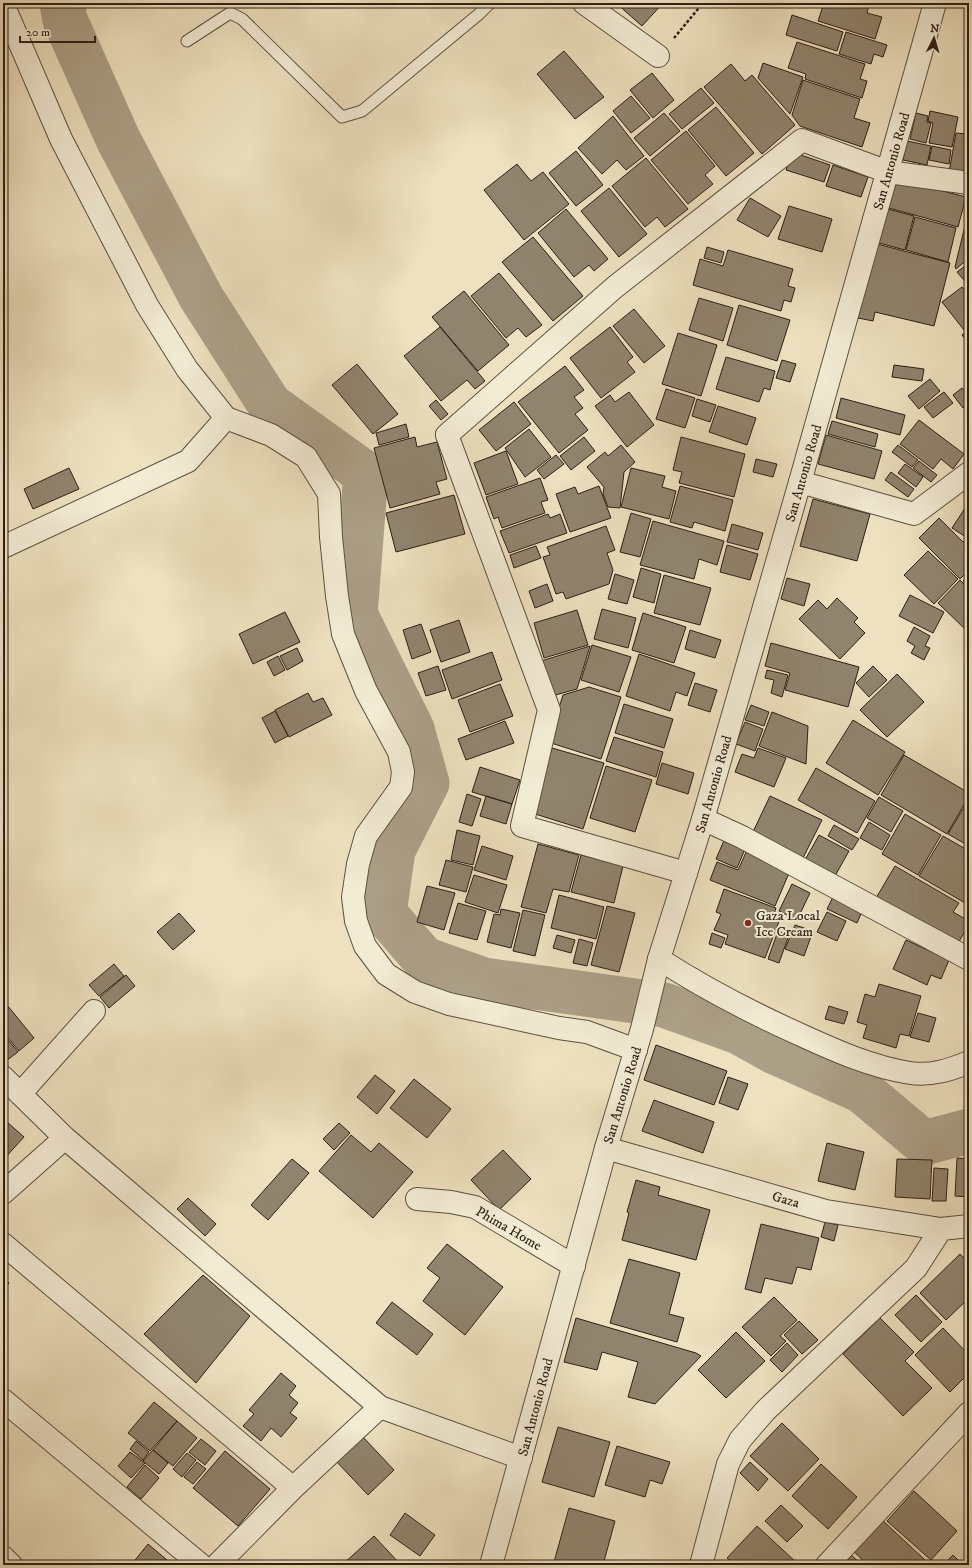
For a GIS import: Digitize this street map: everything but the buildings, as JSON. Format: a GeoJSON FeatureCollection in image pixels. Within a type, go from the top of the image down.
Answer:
{"type":"FeatureCollection","features":[{"type":"Feature","properties":{"kind":"street"},"geometry":{"type":"LineString","coordinates":[[584,3],[658,56]]}},
{"type":"Feature","properties":{"kind":"street","name":"San Antonio Road"},"geometry":{"type":"LineString","coordinates":[[491,1565],[606,1148],[642,1029],[657,966],[703,819],[935,3]]}},
{"type":"Feature","properties":{"kind":"street"},"geometry":{"type":"LineString","coordinates":[[3,4],[61,139],[147,305],[187,369],[226,418],[271,435],[306,458],[329,494],[331,537],[337,596],[343,634],[366,691],[399,752],[403,772],[401,787],[366,836],[358,864],[353,897],[356,921],[365,946],[386,974],[415,992],[449,1004],[559,1028],[587,1032],[636,1050]]}},
{"type":"Feature","properties":{"kind":"street"},"geometry":{"type":"LineString","coordinates":[[686,873],[522,826],[550,710],[447,435],[615,287],[802,140],[888,172],[969,183]]}},
{"type":"Feature","properties":{"kind":"street"},"geometry":{"type":"LineString","coordinates":[[3,547],[188,461],[226,418]]}},
{"type":"Feature","properties":{"kind":"street"},"geometry":{"type":"LineString","coordinates":[[800,482],[914,514],[969,473]]}},
{"type":"Feature","properties":{"kind":"street"},"geometry":{"type":"LineString","coordinates":[[703,819],[742,837],[969,959]]}},
{"type":"Feature","properties":{"kind":"street"},"geometry":{"type":"LineString","coordinates":[[657,966],[693,982],[776,1024],[862,1061],[910,1073],[938,1073],[969,1062]]}},
{"type":"Feature","properties":{"kind":"street"},"geometry":{"type":"LineString","coordinates":[[20,1094],[94,1011]]}},
{"type":"Feature","properties":{"kind":"street"},"geometry":{"type":"LineString","coordinates":[[3,1077],[65,1138],[380,1407],[521,1458]]}},
{"type":"Feature","properties":{"kind":"street"},"geometry":{"type":"LineString","coordinates":[[3,1193],[65,1138]]}},
{"type":"Feature","properties":{"kind":"street","name":"Gaza"},"geometry":{"type":"LineString","coordinates":[[606,1148],[826,1211],[941,1229],[969,1226]]}},
{"type":"Feature","properties":{"kind":"street","name":"Phima Home"},"geometry":{"type":"LineString","coordinates":[[417,1200],[451,1202],[475,1208],[574,1266]]}},
{"type":"Feature","properties":{"kind":"street"},"geometry":{"type":"LineString","coordinates":[[701,1565],[728,1464],[740,1440],[765,1411],[916,1268],[941,1229]]}},
{"type":"Feature","properties":{"kind":"street"},"geometry":{"type":"LineString","coordinates":[[3,1244],[293,1488]]}},
{"type":"Feature","properties":{"kind":"street"},"geometry":{"type":"LineString","coordinates":[[3,1400],[201,1565]]}},
{"type":"Feature","properties":{"kind":"street"},"geometry":{"type":"LineString","coordinates":[[217,1565],[293,1488],[380,1407]]}},
{"type":"Feature","properties":{"kind":"street"},"geometry":{"type":"LineString","coordinates":[[827,1565],[969,1413]]}},
{"type":"Feature","properties":{"kind":"street"},"geometry":{"type":"LineString","coordinates":[[3,1558],[12,1565]]}},
{"type":"Feature","properties":{"kind":"lane"},"geometry":{"type":"LineString","coordinates":[[187,41],[230,13],[242,19],[313,91],[342,117],[362,111],[480,14],[490,3]]}},
{"type":"Feature","properties":{"kind":"path"},"geometry":{"type":"LineString","coordinates":[[658,56],[703,3]]}},
{"type":"Feature","properties":{"kind":"waterway"},"geometry":{"type":"LineString","coordinates":[[62,3],[65,20],[118,139],[201,297],[270,405],[366,474],[355,614],[412,729],[427,783],[393,850],[384,913],[424,959],[484,980],[664,1005],[739,1032],[775,1052],[862,1091],[924,1143],[969,1131]]}},
{"type":"Feature","properties":{"kind":"place","name":"Gaza Local Ice Cream"},"geometry":{"type":"Point","coordinates":[748,923]}}]}
